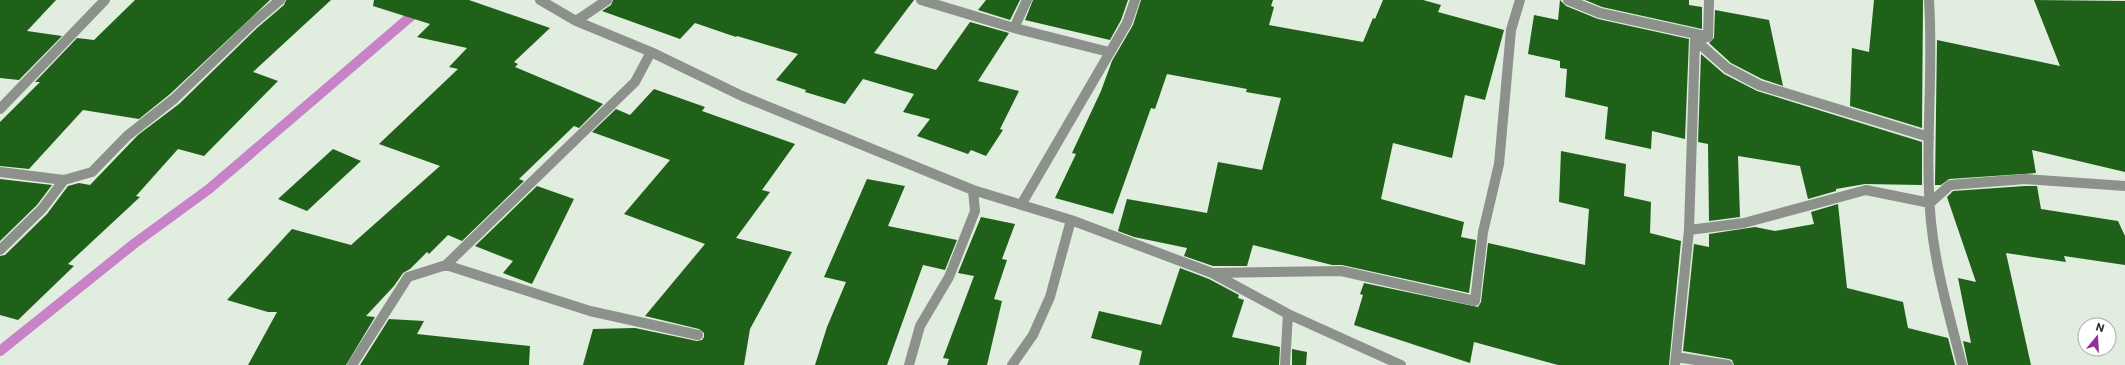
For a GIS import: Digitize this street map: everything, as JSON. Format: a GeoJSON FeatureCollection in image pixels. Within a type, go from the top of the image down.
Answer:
{"type":"FeatureCollection","features":[{"type":"Feature","properties":{"kind":"street"},"geometry":{"type":"LineString","coordinates":[[0,109],[105,0]]}},
{"type":"Feature","properties":{"kind":"street"},"geometry":{"type":"LineString","coordinates":[[0,172],[64,180],[92,172],[127,136],[174,99],[253,23],[280,0]]}},
{"type":"Feature","properties":{"kind":"street"},"geometry":{"type":"LineString","coordinates":[[540,0],[576,21],[651,52],[742,96],[973,190],[1071,220],[1212,273],[1288,314],[1401,365]]}},
{"type":"Feature","properties":{"kind":"street"},"geometry":{"type":"LineString","coordinates":[[576,21],[607,0]]}},
{"type":"Feature","properties":{"kind":"street"},"geometry":{"type":"LineString","coordinates":[[921,0],[1014,28],[1109,52]]}},
{"type":"Feature","properties":{"kind":"street"},"geometry":{"type":"LineString","coordinates":[[1014,28],[1027,0]]}},
{"type":"Feature","properties":{"kind":"street"},"geometry":{"type":"LineString","coordinates":[[1021,205],[1126,23],[1135,0]]}},
{"type":"Feature","properties":{"kind":"street"},"geometry":{"type":"LineString","coordinates":[[1212,273],[1341,271],[1475,300],[1483,232],[1499,164],[1511,30],[1520,0]]}},
{"type":"Feature","properties":{"kind":"street"},"geometry":{"type":"LineString","coordinates":[[1568,0],[1600,13],[1708,37]]}},
{"type":"Feature","properties":{"kind":"street"},"geometry":{"type":"LineString","coordinates":[[1708,37],[1709,0]]}},
{"type":"Feature","properties":{"kind":"street"},"geometry":{"type":"LineString","coordinates":[[1929,0],[1932,33],[1929,137],[1930,203],[1936,252],[1962,365]]}},
{"type":"Feature","properties":{"kind":"street"},"geometry":{"type":"LineString","coordinates":[[1695,40],[1708,37]]}},
{"type":"Feature","properties":{"kind":"street"},"geometry":{"type":"LineString","coordinates":[[1695,40],[1727,68],[1759,85],[1929,137]]}},
{"type":"Feature","properties":{"kind":"street"},"geometry":{"type":"LineString","coordinates":[[1695,40],[1689,230],[1676,361],[1728,365]]}},
{"type":"Feature","properties":{"kind":"street"},"geometry":{"type":"LineString","coordinates":[[352,365],[408,277],[446,265],[635,82],[651,52]]}},
{"type":"Feature","properties":{"kind":"street"},"geometry":{"type":"LineString","coordinates":[[1930,203],[1950,185],[2025,179],[2125,186]]}},
{"type":"Feature","properties":{"kind":"street"},"geometry":{"type":"LineString","coordinates":[[0,250],[42,209],[64,180]]}},
{"type":"Feature","properties":{"kind":"street"},"geometry":{"type":"LineString","coordinates":[[909,365],[920,326],[949,276],[975,211],[973,190]]}},
{"type":"Feature","properties":{"kind":"street"},"geometry":{"type":"LineString","coordinates":[[1689,230],[1744,223],[1866,190],[1930,203]]}},
{"type":"Feature","properties":{"kind":"street"},"geometry":{"type":"LineString","coordinates":[[1012,365],[1032,335],[1050,296],[1071,220]]}},
{"type":"Feature","properties":{"kind":"street"},"geometry":{"type":"LineString","coordinates":[[446,265],[590,310],[698,335]]}},
{"type":"Feature","properties":{"kind":"street"},"geometry":{"type":"LineString","coordinates":[[1285,365],[1288,314]]}},
{"type":"Feature","properties":{"kind":"building"},"geometry":{"type":"Polygon","coordinates":[[[0,0],[56,0],[27,31],[62,36],[19,80],[0,78],[0,0]]]}},
{"type":"Feature","properties":{"kind":"building"},"geometry":{"type":"Polygon","coordinates":[[[135,0],[270,0],[170,94],[139,119],[83,110],[29,169],[0,166],[0,122],[40,82],[35,82],[77,38],[94,40],[135,0]]]}},
{"type":"Feature","properties":{"kind":"building"},"geometry":{"type":"Polygon","coordinates":[[[286,0],[331,0],[253,72],[278,81],[204,156],[178,149],[136,196],[140,197],[68,264],[74,266],[18,320],[0,315],[0,256],[5,255],[47,214],[68,186],[79,183],[90,185],[138,135],[179,104],[257,28],[284,5],[286,0]]]}},
{"type":"Feature","properties":{"kind":"building"},"geometry":{"type":"Polygon","coordinates":[[[374,0],[469,0],[550,28],[514,62],[518,64],[515,67],[603,104],[579,128],[574,126],[519,179],[524,181],[462,241],[448,235],[429,254],[427,252],[410,269],[403,273],[394,286],[366,316],[375,317],[346,365],[248,365],[277,312],[268,312],[227,300],[292,229],[351,245],[440,166],[379,144],[458,69],[449,67],[467,48],[417,37],[430,24],[373,6],[374,0]]]}},
{"type":"Feature","properties":{"kind":"building"},"geometry":{"type":"Polygon","coordinates":[[[613,0],[914,0],[874,53],[936,70],[970,22],[1009,33],[978,81],[1019,91],[1000,129],[1003,130],[986,156],[971,150],[968,154],[917,136],[930,119],[903,112],[914,94],[863,79],[845,104],[805,92],[806,90],[776,80],[798,54],[737,36],[736,37],[695,23],[680,39],[602,11],[611,5],[613,0]]]}},
{"type":"Feature","properties":{"kind":"building"},"geometry":{"type":"Polygon","coordinates":[[[986,0],[1020,0],[1010,20],[978,10],[986,0]]]}},
{"type":"Feature","properties":{"kind":"building"},"geometry":{"type":"Polygon","coordinates":[[[1033,0],[1128,0],[1121,20],[1110,40],[1025,20],[1033,0]]]}},
{"type":"Feature","properties":{"kind":"building"},"geometry":{"type":"Polygon","coordinates":[[[1141,0],[1273,0],[1271,6],[1274,7],[1269,25],[1363,42],[1373,18],[1375,19],[1383,0],[1423,0],[1441,5],[1438,12],[1504,30],[1485,100],[1465,95],[1452,158],[1393,143],[1381,199],[1464,222],[1461,237],[1476,240],[1469,293],[1342,265],[1332,265],[1253,245],[1247,266],[1213,266],[1184,256],[1187,248],[1134,237],[1118,231],[1127,199],[1207,213],[1218,162],[1262,170],[1281,98],[1246,92],[1247,89],[1167,74],[1155,109],[1151,108],[1113,214],[1055,198],[1076,154],[1072,153],[1101,91],[1112,61],[1133,25],[1141,0]]]}},
{"type":"Feature","properties":{"kind":"building"},"geometry":{"type":"Polygon","coordinates":[[[1560,0],[1566,6],[1598,19],[1689,39],[1685,139],[1652,131],[1651,149],[1605,139],[1608,107],[1565,97],[1567,69],[1560,68],[1560,61],[1528,54],[1534,15],[1558,20],[1560,0]]]}},
{"type":"Feature","properties":{"kind":"building"},"geometry":{"type":"Polygon","coordinates":[[[1585,0],[1689,0],[1689,5],[1702,7],[1702,29],[1602,7],[1585,0]]]}},
{"type":"Feature","properties":{"kind":"building"},"geometry":{"type":"Polygon","coordinates":[[[1874,0],[1923,0],[1922,128],[1850,106],[1852,48],[1869,52],[1874,0]]]}},
{"type":"Feature","properties":{"kind":"building"},"geometry":{"type":"Polygon","coordinates":[[[2034,0],[2125,1],[2125,172],[2032,150],[2036,173],[1949,179],[1941,185],[1935,185],[1937,40],[2060,66],[2034,0]]]}},
{"type":"Feature","properties":{"kind":"building"},"geometry":{"type":"Polygon","coordinates":[[[1715,10],[1769,20],[1783,86],[1762,79],[1731,63],[1709,43],[1714,38],[1715,10]]]}},
{"type":"Feature","properties":{"kind":"building"},"geometry":{"type":"Polygon","coordinates":[[[1701,54],[1724,74],[1757,91],[1922,142],[1922,185],[1865,184],[1836,189],[1836,191],[1808,199],[1800,166],[1738,156],[1740,217],[1709,221],[1708,144],[1698,142],[1701,54]]]}},
{"type":"Feature","properties":{"kind":"building"},"geometry":{"type":"Polygon","coordinates":[[[654,89],[705,107],[702,111],[795,144],[762,190],[770,192],[736,238],[792,252],[750,329],[744,365],[583,365],[593,329],[635,328],[697,341],[702,340],[704,337],[704,333],[699,329],[645,316],[705,244],[624,214],[670,160],[592,132],[616,109],[630,115],[654,89]]]}},
{"type":"Feature","properties":{"kind":"building"},"geometry":{"type":"Polygon","coordinates":[[[333,149],[361,161],[307,211],[278,199],[333,149]]]}},
{"type":"Feature","properties":{"kind":"building"},"geometry":{"type":"Polygon","coordinates":[[[1561,151],[1626,164],[1624,196],[1651,202],[1650,233],[1681,241],[1669,365],[1558,365],[1474,342],[1470,363],[1354,325],[1363,295],[1360,294],[1364,283],[1478,307],[1481,302],[1488,243],[1585,265],[1589,209],[1559,202],[1561,151]]]}},
{"type":"Feature","properties":{"kind":"building"},"geometry":{"type":"Polygon","coordinates":[[[0,179],[52,185],[37,205],[0,241],[0,179]]]}},
{"type":"Feature","properties":{"kind":"building"},"geometry":{"type":"Polygon","coordinates":[[[867,179],[905,186],[888,226],[957,240],[945,270],[923,265],[887,365],[815,365],[827,327],[846,282],[824,277],[867,179]]]}},
{"type":"Feature","properties":{"kind":"building"},"geometry":{"type":"Polygon","coordinates":[[[537,186],[574,199],[532,284],[503,273],[513,261],[475,246],[537,186]]]}},
{"type":"Feature","properties":{"kind":"building"},"geometry":{"type":"Polygon","coordinates":[[[2037,186],[2041,209],[2118,221],[2125,236],[2125,265],[2064,256],[2066,262],[2006,253],[2031,365],[1968,365],[1963,341],[1971,343],[1958,278],[1976,282],[1947,197],[1953,191],[2037,186]]]}},
{"type":"Feature","properties":{"kind":"building"},"geometry":{"type":"Polygon","coordinates":[[[1838,204],[1847,288],[1903,302],[1908,328],[1948,338],[1955,365],[1734,365],[1732,360],[1729,359],[1683,351],[1694,244],[1709,247],[1709,234],[1755,227],[1775,231],[1814,224],[1811,212],[1838,204]]]}},
{"type":"Feature","properties":{"kind":"building"},"geometry":{"type":"Polygon","coordinates":[[[981,217],[1015,224],[1002,259],[1007,260],[994,299],[1002,301],[987,365],[947,365],[949,359],[943,358],[974,276],[958,273],[981,217]]]}},
{"type":"Feature","properties":{"kind":"building"},"geometry":{"type":"Polygon","coordinates":[[[1180,268],[1209,279],[1239,295],[1238,298],[1244,300],[1232,337],[1280,347],[1279,365],[1139,365],[1142,351],[1091,338],[1099,311],[1161,325],[1180,268]]]}},
{"type":"Feature","properties":{"kind":"building"},"geometry":{"type":"Polygon","coordinates":[[[389,319],[424,321],[417,334],[530,346],[529,365],[360,365],[389,319]]]}},
{"type":"Feature","properties":{"kind":"building"},"geometry":{"type":"Polygon","coordinates":[[[1292,349],[1307,352],[1306,365],[1292,365],[1292,349]]]}},
{"type":"Feature","properties":{"kind":"waterway"},"geometry":{"type":"LineString","coordinates":[[0,351],[135,243],[209,189],[430,0]]}}]}
